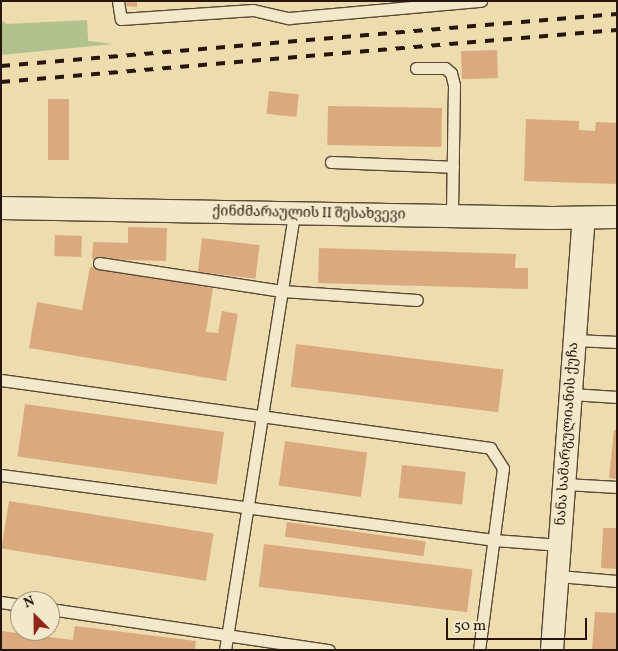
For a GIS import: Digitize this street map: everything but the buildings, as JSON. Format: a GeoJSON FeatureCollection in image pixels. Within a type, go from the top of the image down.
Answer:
{"type":"FeatureCollection","features":[{"type":"Feature","properties":{"kind":"street","name":"ქინძმარაულის II შესახვევი"},"geometry":{"type":"LineString","coordinates":[[1,208],[584,219],[617,218]]}},
{"type":"Feature","properties":{"kind":"street","name":"ნანა სამარგულიანის ქუჩა"},"geometry":{"type":"LineString","coordinates":[[552,650],[584,219]]}},
{"type":"Feature","properties":{"kind":"lane"},"geometry":{"type":"LineString","coordinates":[[118,1],[121,19],[253,6],[289,18],[403,5],[481,1]]}},
{"type":"Feature","properties":{"kind":"lane"},"geometry":{"type":"LineString","coordinates":[[416,68],[445,68],[451,73],[454,85],[452,216]]}},
{"type":"Feature","properties":{"kind":"lane"},"geometry":{"type":"LineString","coordinates":[[331,162],[453,167]]}},
{"type":"Feature","properties":{"kind":"lane"},"geometry":{"type":"LineString","coordinates":[[225,650],[294,214]]}},
{"type":"Feature","properties":{"kind":"lane"},"geometry":{"type":"LineString","coordinates":[[99,263],[282,291],[416,300]]}},
{"type":"Feature","properties":{"kind":"lane"},"geometry":{"type":"LineString","coordinates":[[575,340],[617,342]]}},
{"type":"Feature","properties":{"kind":"lane"},"geometry":{"type":"LineString","coordinates":[[1,380],[490,448],[503,468],[479,650]]}},
{"type":"Feature","properties":{"kind":"lane"},"geometry":{"type":"LineString","coordinates":[[571,394],[617,397]]}},
{"type":"Feature","properties":{"kind":"lane"},"geometry":{"type":"LineString","coordinates":[[1,475],[494,540],[560,545]]}},
{"type":"Feature","properties":{"kind":"lane"},"geometry":{"type":"LineString","coordinates":[[564,484],[617,487]]}},
{"type":"Feature","properties":{"kind":"lane"},"geometry":{"type":"LineString","coordinates":[[558,576],[617,581]]}},
{"type":"Feature","properties":{"kind":"lane"},"geometry":{"type":"LineString","coordinates":[[60,610],[329,650]]}},
{"type":"Feature","properties":{"kind":"green space"},"geometry":{"type":"Polygon","coordinates":[[[1,20],[7,24],[87,20],[88,41],[113,44],[1,55],[1,20]]]}},
{"type":"Feature","properties":{"kind":"railway"},"geometry":{"type":"LineString","coordinates":[[1,66],[617,14]]}},
{"type":"Feature","properties":{"kind":"railway"},"geometry":{"type":"LineString","coordinates":[[1,82],[617,30]]}}]}
